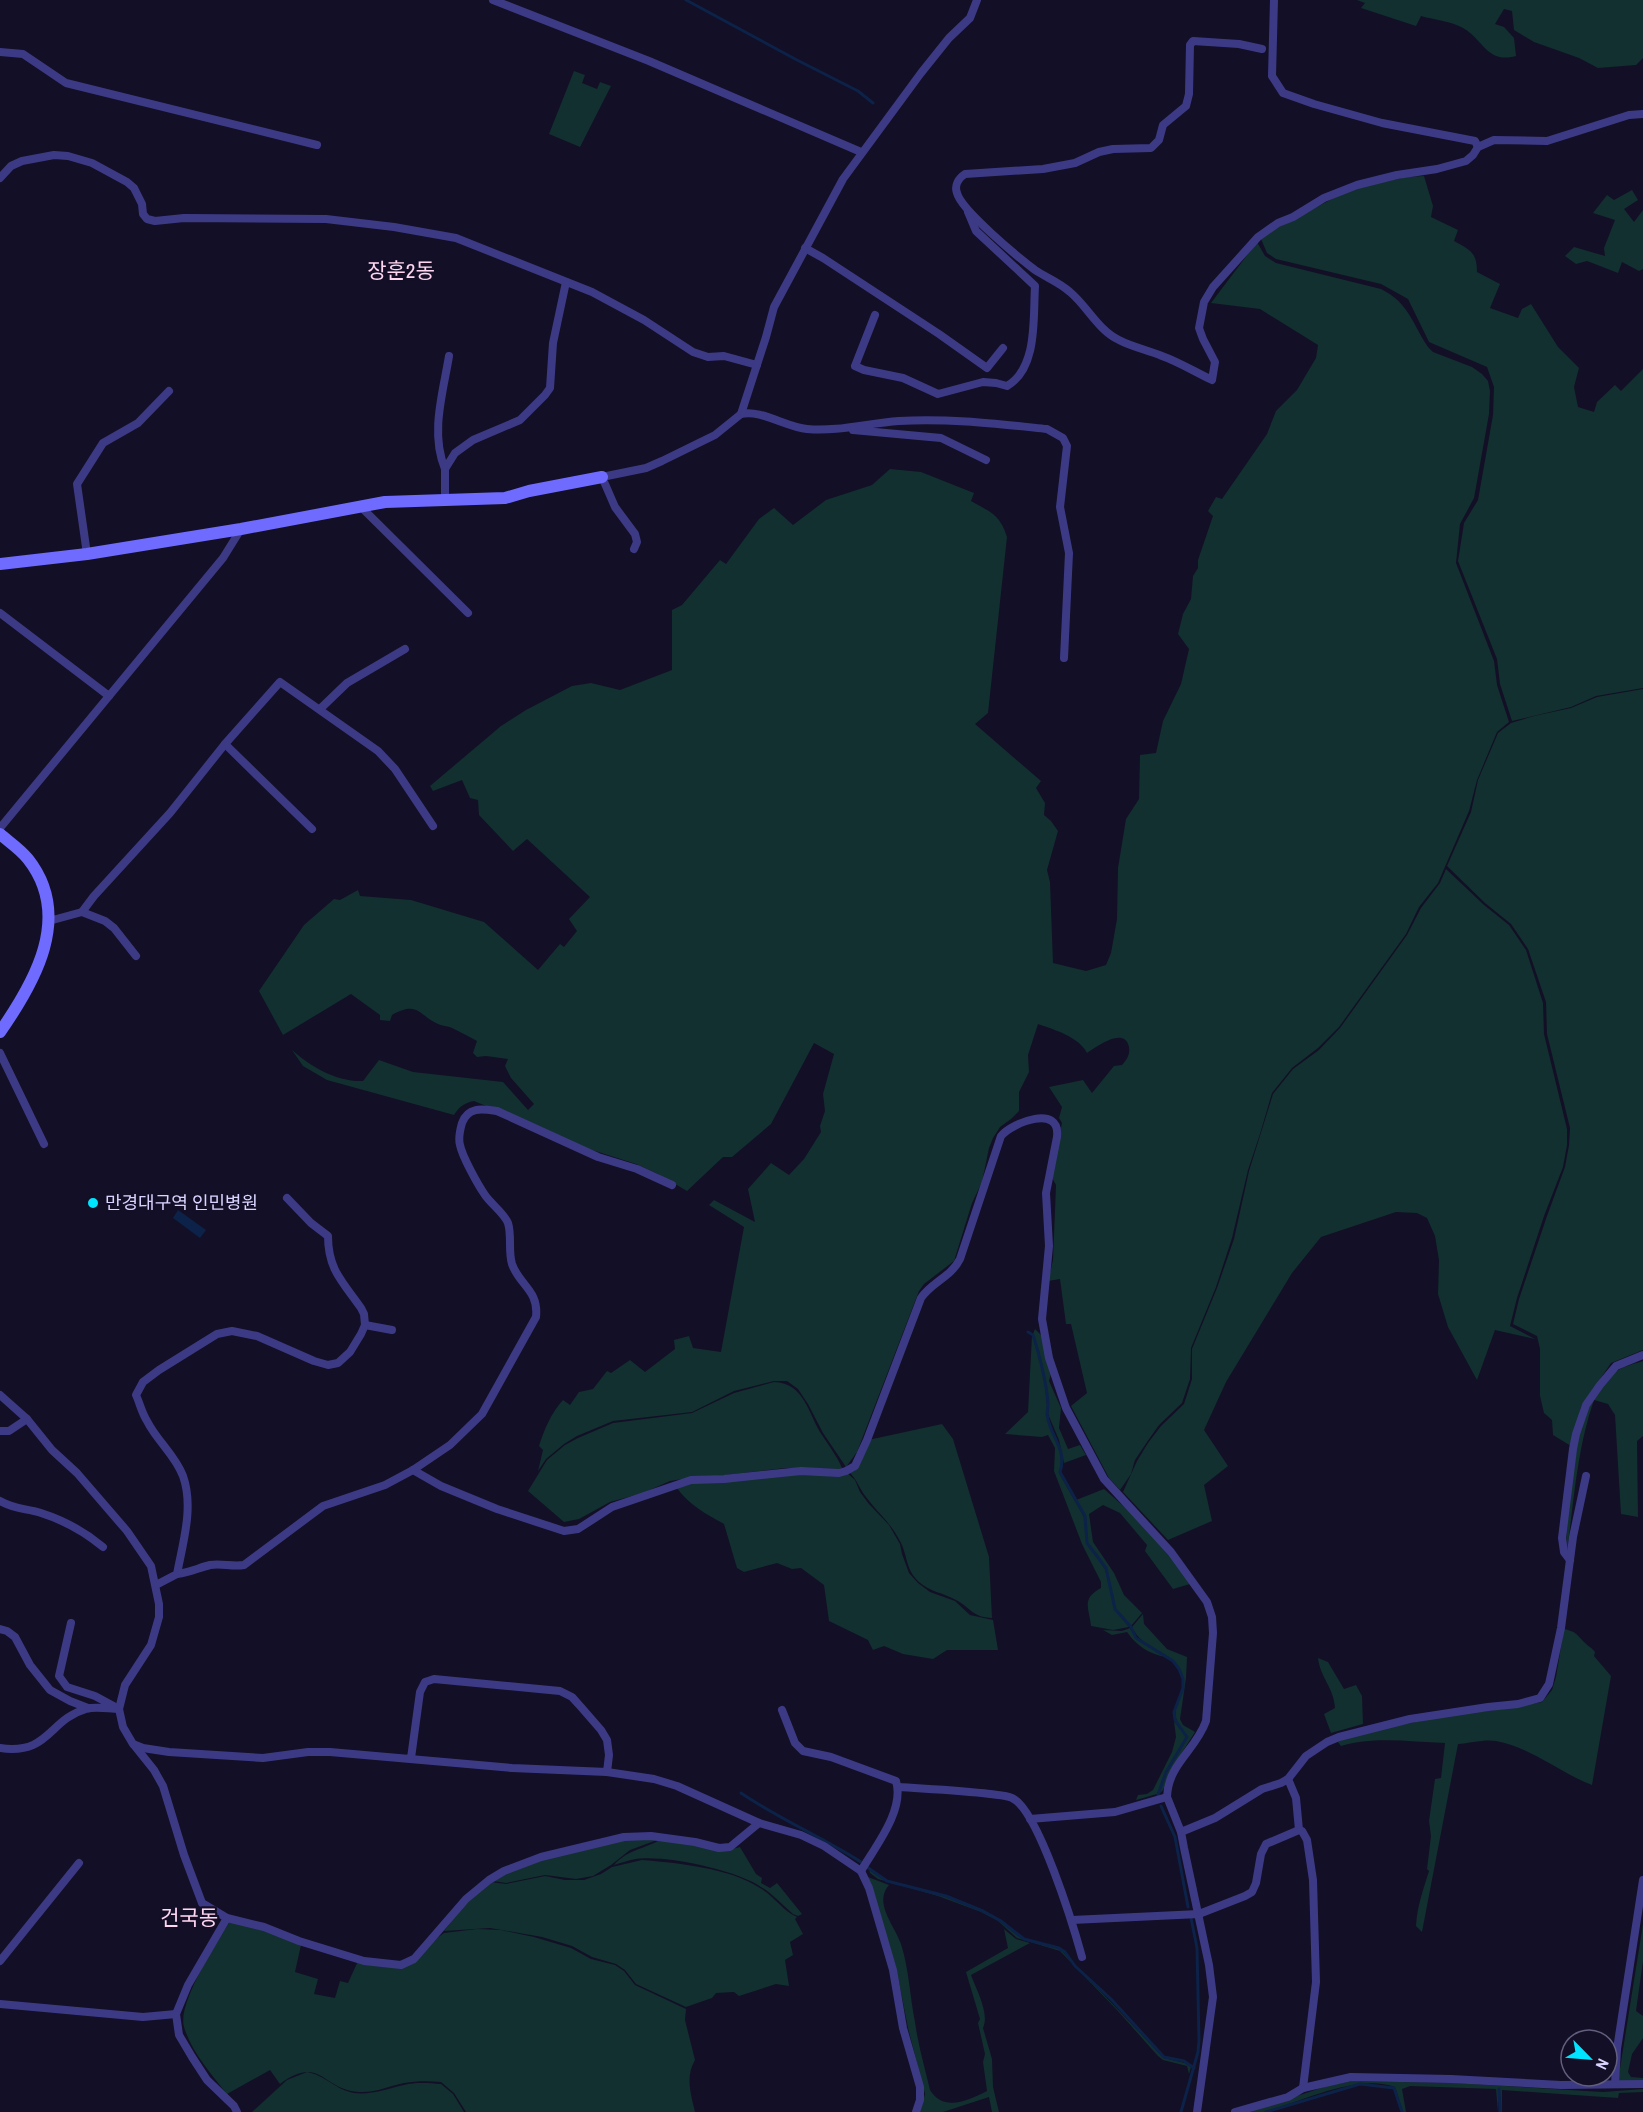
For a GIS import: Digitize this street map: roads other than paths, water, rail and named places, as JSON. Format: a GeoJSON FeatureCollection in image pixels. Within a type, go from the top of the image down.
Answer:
{"type":"FeatureCollection","features":[{"type":"Feature","properties":{"kind":"street"},"geometry":{"type":"LineString","coordinates":[[493,0],[649,61],[861,152]]}},
{"type":"Feature","properties":{"kind":"street"},"geometry":{"type":"LineString","coordinates":[[741,414],[774,307],[843,178],[921,73],[949,38],[970,18],[977,0]]}},
{"type":"Feature","properties":{"kind":"street"},"geometry":{"type":"LineString","coordinates":[[1274,0],[1268,50],[1272,76],[1283,93],[1382,123],[1475,141],[1478,147]]}},
{"type":"Feature","properties":{"kind":"street"},"geometry":{"type":"LineString","coordinates":[[875,315],[855,366],[903,378],[938,394],[983,382],[996,382],[1007,386],[1013,383],[1025,368],[1029,354],[1035,286],[976,231],[957,193],[956,185],[960,177],[965,174],[1043,169],[1074,163],[1099,152],[1113,149],[1151,148],[1159,140],[1163,125],[1186,106],[1189,94],[1190,45],[1193,41],[1239,44],[1268,50]]}},
{"type":"Feature","properties":{"kind":"street"},"geometry":{"type":"LineString","coordinates":[[0,52],[23,54],[66,83],[317,145]]}},
{"type":"Feature","properties":{"kind":"street"},"geometry":{"type":"LineString","coordinates":[[967,209],[1036,270],[1058,282],[1073,294],[1108,333],[1119,340],[1182,364],[1212,380],[1215,362],[1199,328],[1204,302],[1212,287],[1258,237],[1278,223],[1342,190],[1372,181],[1466,161],[1478,147],[1494,140],[1547,141],[1629,115],[1643,114]]}},
{"type":"Feature","properties":{"kind":"street"},"geometry":{"type":"LineString","coordinates":[[0,178],[11,166],[22,161],[54,155],[68,156],[92,163],[127,182],[134,188],[147,219],[154,221],[184,218],[326,219],[456,237],[591,292],[644,320],[693,352],[708,357],[724,357],[757,365]]}},
{"type":"Feature","properties":{"kind":"street"},"geometry":{"type":"LineString","coordinates":[[805,248],[939,334],[987,368],[1003,348]]}},
{"type":"Feature","properties":{"kind":"street"},"geometry":{"type":"LineString","coordinates":[[445,469],[455,453],[473,440],[520,420],[550,388],[553,343],[566,282]]}},
{"type":"Feature","properties":{"kind":"street"},"geometry":{"type":"LineString","coordinates":[[445,501],[445,469],[439,455],[438,444],[448,356]]}},
{"type":"Feature","properties":{"kind":"street"},"geometry":{"type":"LineString","coordinates":[[87,554],[77,484],[103,443],[138,423],[169,391]]}},
{"type":"Feature","properties":{"kind":"street"},"geometry":{"type":"LineString","coordinates":[[0,564],[87,554],[305,519],[385,502],[505,498],[529,491],[646,468],[716,435],[741,414],[748,412],[807,429],[843,429],[941,438],[986,460]]}},
{"type":"Feature","properties":{"kind":"street"},"geometry":{"type":"LineString","coordinates":[[843,429],[872,423],[927,420],[1047,429],[1063,438],[1067,446],[1060,507],[1069,553],[1064,658]]}},
{"type":"Feature","properties":{"kind":"street"},"geometry":{"type":"LineString","coordinates":[[602,477],[615,507],[635,534],[637,542],[634,549]]}},
{"type":"Feature","properties":{"kind":"street"},"geometry":{"type":"LineString","coordinates":[[360,506],[468,613]]}},
{"type":"Feature","properties":{"kind":"street"},"geometry":{"type":"LineString","coordinates":[[0,828],[224,558],[241,529]]}},
{"type":"Feature","properties":{"kind":"street"},"geometry":{"type":"LineString","coordinates":[[0,613],[109,696]]}},
{"type":"Feature","properties":{"kind":"street"},"geometry":{"type":"LineString","coordinates":[[320,709],[348,683],[405,649]]}},
{"type":"Feature","properties":{"kind":"street"},"geometry":{"type":"LineString","coordinates":[[82,912],[170,813],[225,744],[280,682],[378,751],[395,770],[433,826]]}},
{"type":"Feature","properties":{"kind":"street"},"geometry":{"type":"LineString","coordinates":[[225,744],[312,829]]}},
{"type":"Feature","properties":{"kind":"street"},"geometry":{"type":"LineString","coordinates":[[0,834],[27,858],[35,870],[48,907],[49,921],[48,938],[34,975],[0,1032]]}},
{"type":"Feature","properties":{"kind":"street"},"geometry":{"type":"LineString","coordinates":[[49,921],[82,912],[105,921],[114,928],[136,956]]}},
{"type":"Feature","properties":{"kind":"street"},"geometry":{"type":"LineString","coordinates":[[0,1053],[44,1144]]}},
{"type":"Feature","properties":{"kind":"street"},"geometry":{"type":"LineString","coordinates":[[156,1585],[177,1574],[192,1572],[209,1565],[232,1567],[244,1565],[322,1506],[385,1485],[412,1470],[450,1445],[482,1413],[536,1317],[537,1308],[534,1298],[511,1262],[510,1232],[507,1221],[484,1194],[460,1147],[459,1134],[463,1119],[471,1111],[480,1109],[497,1111],[598,1157],[637,1169],[672,1185]]}},
{"type":"Feature","properties":{"kind":"street"},"geometry":{"type":"LineString","coordinates":[[412,1470],[441,1486],[506,1513],[564,1531],[572,1531],[584,1526],[612,1506],[691,1480],[801,1471],[839,1473],[852,1469],[858,1462],[867,1440],[921,1298],[930,1287],[954,1270],[960,1259],[987,1184],[1001,1136],[1011,1127],[1025,1121],[1045,1118],[1051,1120],[1057,1125],[1058,1132],[1046,1192],[1049,1246],[1042,1319],[1055,1381],[1066,1408],[1104,1479],[1171,1552],[1204,1596],[1212,1617],[1213,1633],[1206,1721],[1200,1734],[1174,1769],[1168,1783],[1167,1797],[1180,1832],[1209,1965],[1213,1997],[1197,2112]]}},
{"type":"Feature","properties":{"kind":"street"},"geometry":{"type":"LineString","coordinates":[[177,1574],[188,1511],[186,1487],[177,1464],[143,1413],[136,1395],[143,1382],[217,1334],[232,1330],[257,1336],[314,1361],[328,1365],[338,1363],[350,1352],[365,1324],[361,1308],[335,1273],[328,1252],[328,1236],[311,1224],[287,1198]]}},
{"type":"Feature","properties":{"kind":"street"},"geometry":{"type":"LineString","coordinates":[[365,1324],[392,1330]]}},
{"type":"Feature","properties":{"kind":"street"},"geometry":{"type":"LineString","coordinates":[[1570,1560],[1564,1552],[1562,1538],[1576,1434],[1586,1406],[1607,1375],[1616,1366],[1643,1355]]}},
{"type":"Feature","properties":{"kind":"street"},"geometry":{"type":"LineString","coordinates":[[0,1395],[27,1419],[52,1450],[77,1473],[127,1531],[151,1566],[159,1604],[155,1632],[151,1645],[126,1685],[119,1709],[123,1727],[164,1786],[198,1896],[202,1903],[227,1918],[264,1926],[299,1941],[364,1961],[401,1965],[414,1959],[466,1899],[504,1871],[541,1857],[624,1837],[651,1836],[719,1848],[730,1847],[759,1823]]}},
{"type":"Feature","properties":{"kind":"street"},"geometry":{"type":"LineString","coordinates":[[0,1431],[9,1431],[27,1419]]}},
{"type":"Feature","properties":{"kind":"street"},"geometry":{"type":"LineString","coordinates":[[1180,1832],[1215,1818],[1262,1789],[1288,1779],[1306,1756],[1327,1742],[1349,1733],[1410,1719],[1518,1704],[1540,1698],[1549,1684],[1586,1476]]}},
{"type":"Feature","properties":{"kind":"street"},"geometry":{"type":"LineString","coordinates":[[0,1501],[13,1508],[52,1517],[87,1534],[103,1547]]}},
{"type":"Feature","properties":{"kind":"street"},"geometry":{"type":"LineString","coordinates":[[70,1623],[59,1676],[68,1688],[95,1695],[119,1709]]}},
{"type":"Feature","properties":{"kind":"street"},"geometry":{"type":"LineString","coordinates":[[0,1629],[7,1631],[15,1638],[30,1665],[50,1690],[69,1701],[88,1708],[119,1709]]}},
{"type":"Feature","properties":{"kind":"street"},"geometry":{"type":"LineString","coordinates":[[411,1758],[420,1692],[425,1682],[434,1679],[560,1691],[581,1707],[607,1740],[609,1755],[607,1772]]}},
{"type":"Feature","properties":{"kind":"street"},"geometry":{"type":"LineString","coordinates":[[0,1748],[15,1750],[35,1746],[72,1716],[88,1708]]}},
{"type":"Feature","properties":{"kind":"street"},"geometry":{"type":"LineString","coordinates":[[782,1710],[795,1743],[804,1751],[831,1757],[896,1781],[898,1787],[895,1806],[885,1834],[861,1872]]}},
{"type":"Feature","properties":{"kind":"street"},"geometry":{"type":"LineString","coordinates":[[134,1744],[143,1748],[169,1752],[241,1757],[278,1757],[308,1752],[411,1758],[512,1768],[607,1772],[654,1779],[677,1786],[759,1823],[801,1835],[824,1846],[861,1872],[868,1888],[893,1970],[903,2028],[920,2087],[920,2100],[916,2112]]}},
{"type":"Feature","properties":{"kind":"street"},"geometry":{"type":"LineString","coordinates":[[1288,1779],[1296,1798],[1299,1830],[1307,1840],[1313,1880],[1316,1982],[1303,2088]]}},
{"type":"Feature","properties":{"kind":"street"},"geometry":{"type":"LineString","coordinates":[[898,1787],[966,1791],[1011,1797],[1019,1802],[1030,1819],[1057,1880],[1072,1920],[1082,1957]]}},
{"type":"Feature","properties":{"kind":"street"},"geometry":{"type":"LineString","coordinates":[[1030,1819],[1115,1812],[1167,1797]]}},
{"type":"Feature","properties":{"kind":"street"},"geometry":{"type":"LineString","coordinates":[[1072,1920],[1198,1914],[1245,1896],[1252,1892],[1256,1883],[1266,1844],[1299,1830]]}},
{"type":"Feature","properties":{"kind":"street"},"geometry":{"type":"LineString","coordinates":[[0,1961],[79,1863]]}},
{"type":"Feature","properties":{"kind":"street"},"geometry":{"type":"LineString","coordinates":[[1619,2036],[1643,1880]]}},
{"type":"Feature","properties":{"kind":"street"},"geometry":{"type":"LineString","coordinates":[[227,1918],[188,1985],[176,2014],[179,2035],[197,2065],[207,2080],[234,2106],[237,2112]]}},
{"type":"Feature","properties":{"kind":"street"},"geometry":{"type":"LineString","coordinates":[[0,2004],[143,2017],[176,2014]]}},
{"type":"Feature","properties":{"kind":"street"},"geometry":{"type":"LineString","coordinates":[[1235,2112],[1288,2097],[1303,2088],[1340,2079],[1364,2077],[1451,2079],[1559,2085]]}},
{"type":"Feature","properties":{"kind":"street"},"geometry":{"type":"LineString","coordinates":[[1619,2084],[1643,2084]]}},
{"type":"Feature","properties":{"kind":"water"},"geometry":{"type":"Polygon","coordinates":[[[178,1210],[206,1230],[200,1238],[173,1218],[178,1210]]]}},
{"type":"Feature","properties":{"kind":"waterway"},"geometry":{"type":"LineString","coordinates":[[686,0],[858,91],[873,103]]}},
{"type":"Feature","properties":{"kind":"waterway"},"geometry":{"type":"LineString","coordinates":[[1028,1332],[1033,1335],[1042,1369],[1048,1404],[1048,1422],[1062,1456],[1060,1472],[1085,1516],[1087,1543],[1106,1568],[1115,1609],[1131,1627],[1136,1638],[1173,1661],[1183,1679],[1183,1688],[1174,1712],[1175,1720],[1187,1737],[1166,1772],[1158,1795]]}},
{"type":"Feature","properties":{"kind":"waterway"},"geometry":{"type":"LineString","coordinates":[[741,1793],[861,1862]]}},
{"type":"Feature","properties":{"kind":"waterway"},"geometry":{"type":"LineString","coordinates":[[1161,1806],[1175,1837],[1188,1907]]}},
{"type":"Feature","properties":{"kind":"waterway"},"geometry":{"type":"LineString","coordinates":[[867,1867],[887,1881],[946,1896],[983,1911],[1001,1921],[1024,1939],[1059,1948],[1111,1999],[1164,2057],[1184,2061],[1194,2068]]}},
{"type":"Feature","properties":{"kind":"waterway"},"geometry":{"type":"LineString","coordinates":[[1181,2112],[1198,2052],[1199,2040],[1197,1948],[1191,1918]]}},
{"type":"Feature","properties":{"kind":"waterway"},"geometry":{"type":"LineString","coordinates":[[1266,2112],[1360,2084],[1394,2088],[1402,2112]]}},
{"type":"Feature","properties":{"kind":"waterway"},"geometry":{"type":"LineString","coordinates":[[1499,2089],[1500,2112]]}},
{"type":"Feature","properties":{"kind":"place","name":"만경대구역 인민병원"},"geometry":{"type":"Point","coordinates":[93,1203]}},
{"type":"Feature","properties":{"kind":"district","name":"장훈2동"},"geometry":{"type":"Point","coordinates":[401,271]}},
{"type":"Feature","properties":{"kind":"district","name":"건국동"},"geometry":{"type":"Point","coordinates":[189,1918]}}]}
